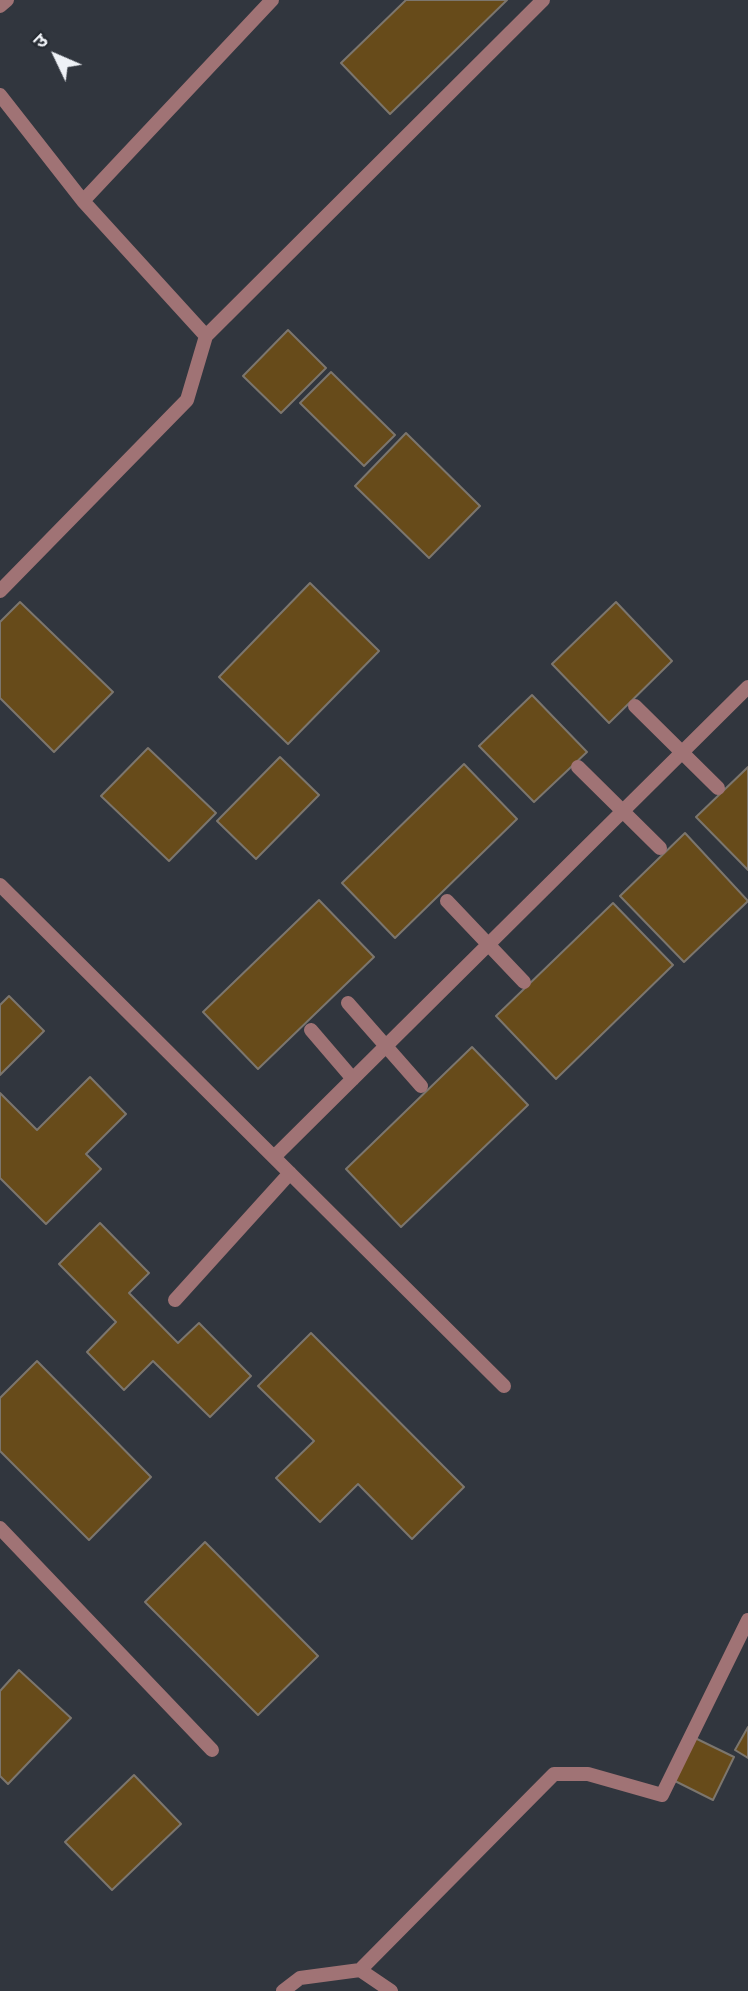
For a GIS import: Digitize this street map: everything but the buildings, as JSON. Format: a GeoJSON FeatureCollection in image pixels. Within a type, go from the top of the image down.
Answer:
{"type":"FeatureCollection","features":[{"type":"Feature","properties":{"kind":"street"},"geometry":{"type":"LineString","coordinates":[[0,6],[7,0]]}},
{"type":"Feature","properties":{"kind":"street"},"geometry":{"type":"LineString","coordinates":[[83,201],[272,0]]}},
{"type":"Feature","properties":{"kind":"street"},"geometry":{"type":"LineString","coordinates":[[0,591],[187,400],[206,336],[543,0]]}},
{"type":"Feature","properties":{"kind":"street"},"geometry":{"type":"LineString","coordinates":[[0,95],[83,201],[206,336]]}},
{"type":"Feature","properties":{"kind":"street"},"geometry":{"type":"LineString","coordinates":[[274,1157],[748,687]]}},
{"type":"Feature","properties":{"kind":"street"},"geometry":{"type":"LineString","coordinates":[[635,706],[718,788]]}},
{"type":"Feature","properties":{"kind":"street"},"geometry":{"type":"LineString","coordinates":[[578,767],[660,848]]}},
{"type":"Feature","properties":{"kind":"street"},"geometry":{"type":"LineString","coordinates":[[0,885],[503,1386]]}},
{"type":"Feature","properties":{"kind":"street"},"geometry":{"type":"LineString","coordinates":[[447,901],[524,982]]}},
{"type":"Feature","properties":{"kind":"street"},"geometry":{"type":"LineString","coordinates":[[348,1003],[421,1086]]}},
{"type":"Feature","properties":{"kind":"street"},"geometry":{"type":"LineString","coordinates":[[311,1030],[353,1079]]}},
{"type":"Feature","properties":{"kind":"street"},"geometry":{"type":"LineString","coordinates":[[175,1300],[290,1173]]}},
{"type":"Feature","properties":{"kind":"street"},"geometry":{"type":"LineString","coordinates":[[0,1528],[212,1750]]}},
{"type":"Feature","properties":{"kind":"street"},"geometry":{"type":"LineString","coordinates":[[283,1991],[300,1978],[360,1970],[554,1774],[588,1774],[662,1795],[748,1620]]}},
{"type":"Feature","properties":{"kind":"street"},"geometry":{"type":"LineString","coordinates":[[360,1970],[391,1991]]}}]}
